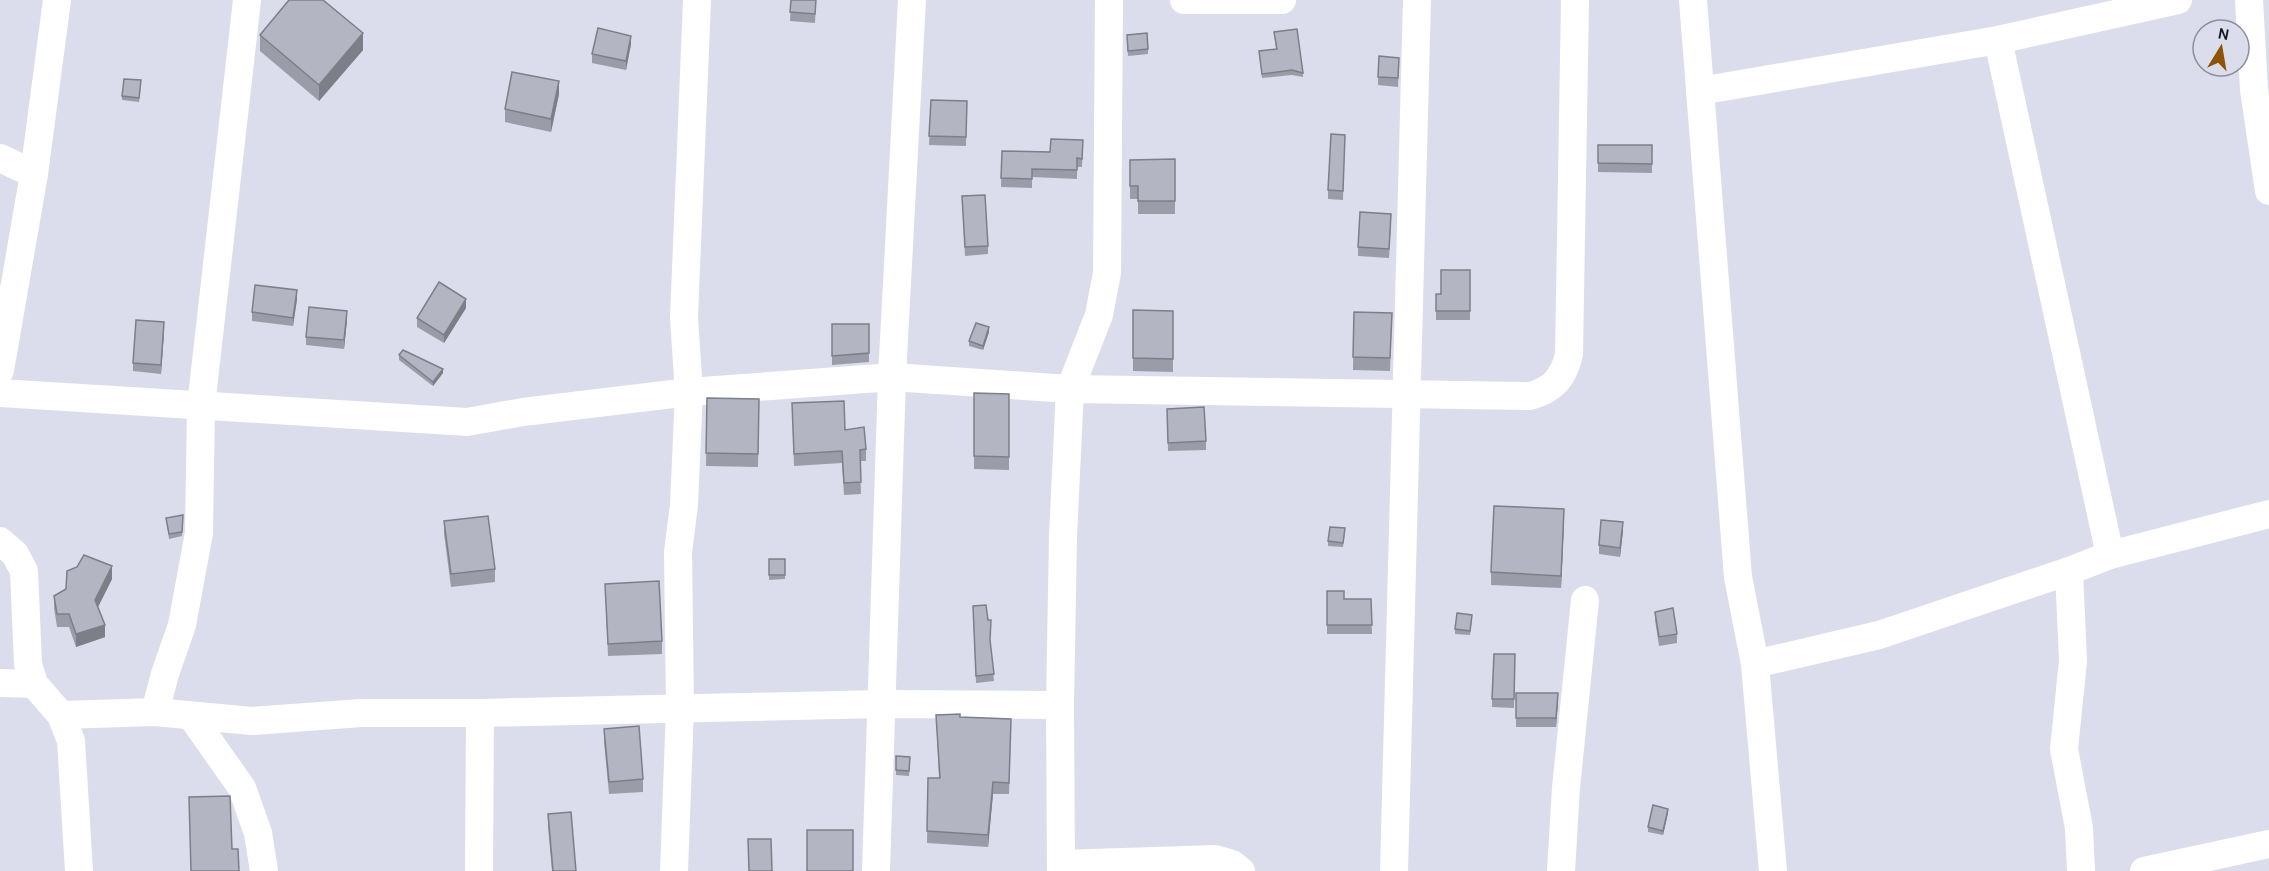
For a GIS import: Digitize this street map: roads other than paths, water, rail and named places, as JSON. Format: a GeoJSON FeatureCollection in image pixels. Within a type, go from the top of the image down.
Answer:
{"type":"FeatureCollection","features":[{"type":"Feature","properties":{"kind":"street"},"geometry":{"type":"LineString","coordinates":[[0,370],[34,174],[57,0]]}},
{"type":"Feature","properties":{"kind":"street"},"geometry":{"type":"LineString","coordinates":[[155,712],[182,625],[199,533],[201,406],[247,0]]}},
{"type":"Feature","properties":{"kind":"street"},"geometry":{"type":"LineString","coordinates":[[674,871],[680,708],[678,552],[684,505],[689,392],[684,318],[697,0]]}},
{"type":"Feature","properties":{"kind":"street"},"geometry":{"type":"LineString","coordinates":[[876,871],[892,378],[912,0]]}},
{"type":"Feature","properties":{"kind":"street"},"geometry":{"type":"LineString","coordinates":[[1109,0],[1107,273],[1099,315],[1070,389],[1063,536],[1060,705],[1061,868],[1215,859],[1232,864],[1241,871]]}},
{"type":"Feature","properties":{"kind":"street"},"geometry":{"type":"LineString","coordinates":[[1201,0],[1282,0]]}},
{"type":"Feature","properties":{"kind":"street"},"geometry":{"type":"LineString","coordinates":[[1394,871],[1417,0]]}},
{"type":"Feature","properties":{"kind":"street"},"geometry":{"type":"LineString","coordinates":[[0,393],[467,422],[523,412],[689,392],[892,378],[1070,389],[1530,396],[1542,393],[1553,386],[1567,366],[1569,354],[1575,0]]}},
{"type":"Feature","properties":{"kind":"street"},"geometry":{"type":"LineString","coordinates":[[1694,0],[1738,577],[1755,664],[1773,871]]}},
{"type":"Feature","properties":{"kind":"street"},"geometry":{"type":"LineString","coordinates":[[1700,91],[1998,40],[2178,0]]}},
{"type":"Feature","properties":{"kind":"street"},"geometry":{"type":"LineString","coordinates":[[2249,0],[2262,88],[2269,191]]}},
{"type":"Feature","properties":{"kind":"street"},"geometry":{"type":"LineString","coordinates":[[1998,40],[2110,555]]}},
{"type":"Feature","properties":{"kind":"street"},"geometry":{"type":"LineString","coordinates":[[0,158],[34,174]]}},
{"type":"Feature","properties":{"kind":"street"},"geometry":{"type":"LineString","coordinates":[[1755,664],[1879,635],[2110,555],[2269,514]]}},
{"type":"Feature","properties":{"kind":"street"},"geometry":{"type":"LineString","coordinates":[[0,541],[15,554],[24,571],[28,664],[34,684],[61,715],[71,741],[79,871]]}},
{"type":"Feature","properties":{"kind":"street"},"geometry":{"type":"LineString","coordinates":[[2069,571],[2073,661],[2064,749],[2079,828],[2081,871]]}},
{"type":"Feature","properties":{"kind":"street"},"geometry":{"type":"LineString","coordinates":[[1561,871],[1566,788],[1585,600]]}},
{"type":"Feature","properties":{"kind":"street"},"geometry":{"type":"LineString","coordinates":[[0,683],[34,684]]}},
{"type":"Feature","properties":{"kind":"street"},"geometry":{"type":"LineString","coordinates":[[61,715],[155,712],[252,721],[361,713],[480,714],[881,704],[1060,705]]}},
{"type":"Feature","properties":{"kind":"street"},"geometry":{"type":"LineString","coordinates":[[479,871],[480,714]]}},
{"type":"Feature","properties":{"kind":"street"},"geometry":{"type":"LineString","coordinates":[[192,717],[242,788],[258,832],[264,871]]}},
{"type":"Feature","properties":{"kind":"street"},"geometry":{"type":"LineString","coordinates":[[2144,871],[2269,844]]}}]}
